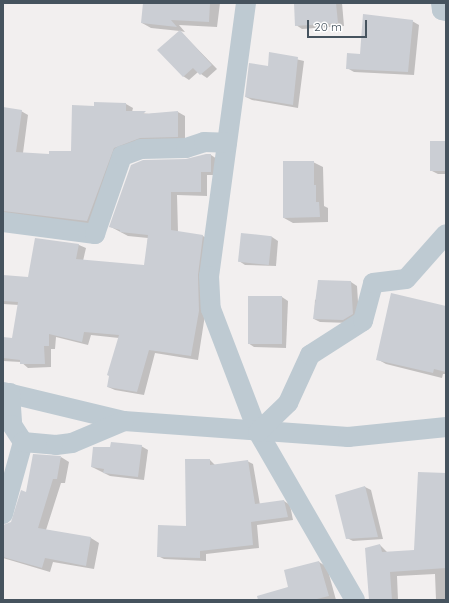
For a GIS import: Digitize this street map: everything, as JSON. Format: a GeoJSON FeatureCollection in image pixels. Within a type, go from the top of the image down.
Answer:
{"type":"FeatureCollection","features":[{"type":"Feature","properties":{"kind":"street"},"geometry":{"type":"LineString","coordinates":[[246,3],[209,276],[211,309],[258,432],[355,600]]}},
{"type":"Feature","properties":{"kind":"street"},"geometry":{"type":"LineString","coordinates":[[441,3],[442,10],[446,11]]}},
{"type":"Feature","properties":{"kind":"street"},"geometry":{"type":"LineString","coordinates":[[3,222],[95,234],[122,156],[141,149],[186,148],[204,142],[227,143]]}},
{"type":"Feature","properties":{"kind":"street"},"geometry":{"type":"LineString","coordinates":[[258,432],[288,403],[310,355],[363,321],[373,283],[406,278],[446,234]]}},
{"type":"Feature","properties":{"kind":"street"},"geometry":{"type":"LineString","coordinates":[[3,514],[23,442],[12,425],[6,392],[124,421],[258,432],[348,437],[446,427]]}},
{"type":"Feature","properties":{"kind":"street"},"geometry":{"type":"LineString","coordinates":[[23,442],[56,445],[72,443],[124,421]]}},
{"type":"Feature","properties":{"kind":"building"},"geometry":{"type":"Polygon","coordinates":[[[143,3],[210,3],[209,22],[171,20],[177,27],[141,23],[143,3]]]}},
{"type":"Feature","properties":{"kind":"building"},"geometry":{"type":"Polygon","coordinates":[[[294,3],[336,3],[338,23],[295,26],[294,3]]]}},
{"type":"Feature","properties":{"kind":"building"},"geometry":{"type":"Polygon","coordinates":[[[363,14],[413,20],[408,72],[346,69],[347,53],[360,54],[363,14]]]}},
{"type":"Feature","properties":{"kind":"building"},"geometry":{"type":"Polygon","coordinates":[[[180,30],[212,65],[200,75],[193,68],[183,77],[157,50],[180,30]]]}},
{"type":"Feature","properties":{"kind":"building"},"geometry":{"type":"Polygon","coordinates":[[[269,52],[298,57],[293,105],[245,97],[249,63],[268,66],[269,52]]]}},
{"type":"Feature","properties":{"kind":"building"},"geometry":{"type":"Polygon","coordinates":[[[94,102],[126,103],[126,111],[146,111],[143,114],[178,111],[178,137],[140,138],[114,148],[87,221],[3,211],[3,107],[22,110],[16,152],[49,154],[49,151],[71,151],[72,105],[94,106],[94,102]]]}},
{"type":"Feature","properties":{"kind":"building"},"geometry":{"type":"Polygon","coordinates":[[[430,141],[446,141],[446,171],[430,171],[430,141]]]}},
{"type":"Feature","properties":{"kind":"building"},"geometry":{"type":"Polygon","coordinates":[[[211,154],[211,172],[201,172],[201,192],[171,192],[171,230],[203,235],[198,275],[199,311],[191,356],[149,350],[137,392],[107,387],[109,376],[107,375],[119,335],[84,332],[82,342],[49,334],[49,346],[44,346],[45,364],[20,364],[20,360],[3,358],[3,337],[12,338],[18,302],[3,301],[3,275],[28,277],[35,238],[79,244],[76,259],[144,265],[148,235],[120,232],[120,230],[109,227],[131,165],[143,160],[186,159],[211,154]]]}},
{"type":"Feature","properties":{"kind":"building"},"geometry":{"type":"Polygon","coordinates":[[[283,161],[314,161],[314,185],[316,185],[316,202],[319,202],[320,217],[283,218],[283,161]]]}},
{"type":"Feature","properties":{"kind":"building"},"geometry":{"type":"Polygon","coordinates":[[[241,233],[272,236],[269,265],[238,262],[241,233]]]}},
{"type":"Feature","properties":{"kind":"building"},"geometry":{"type":"Polygon","coordinates":[[[318,280],[351,281],[353,314],[343,320],[313,319],[318,280]]]}},
{"type":"Feature","properties":{"kind":"building"},"geometry":{"type":"Polygon","coordinates":[[[391,293],[446,306],[446,372],[434,369],[433,373],[376,360],[391,293]]]}},
{"type":"Feature","properties":{"kind":"building"},"geometry":{"type":"Polygon","coordinates":[[[248,296],[282,296],[282,344],[248,344],[248,296]]]}},
{"type":"Feature","properties":{"kind":"building"},"geometry":{"type":"Polygon","coordinates":[[[111,442],[142,445],[138,477],[103,473],[104,469],[91,467],[93,447],[110,447],[111,442]]]}},
{"type":"Feature","properties":{"kind":"building"},"geometry":{"type":"Polygon","coordinates":[[[33,454],[61,456],[57,479],[53,479],[38,528],[91,537],[86,566],[45,558],[42,568],[3,557],[3,525],[11,522],[21,490],[26,492],[33,454]]]}},
{"type":"Feature","properties":{"kind":"building"},"geometry":{"type":"Polygon","coordinates":[[[185,459],[210,459],[210,465],[248,460],[255,504],[284,500],[288,517],[251,522],[253,545],[200,551],[200,558],[157,557],[158,525],[186,526],[185,459]]]}},
{"type":"Feature","properties":{"kind":"building"},"geometry":{"type":"Polygon","coordinates":[[[418,472],[446,473],[446,568],[390,572],[392,600],[369,600],[365,548],[380,544],[382,552],[414,550],[418,472]]]}},
{"type":"Feature","properties":{"kind":"building"},"geometry":{"type":"Polygon","coordinates":[[[365,486],[378,537],[346,539],[335,495],[365,486]]]}},
{"type":"Feature","properties":{"kind":"building"},"geometry":{"type":"Polygon","coordinates":[[[319,561],[329,596],[313,600],[258,600],[257,596],[288,587],[284,570],[319,561]]]}}]}
